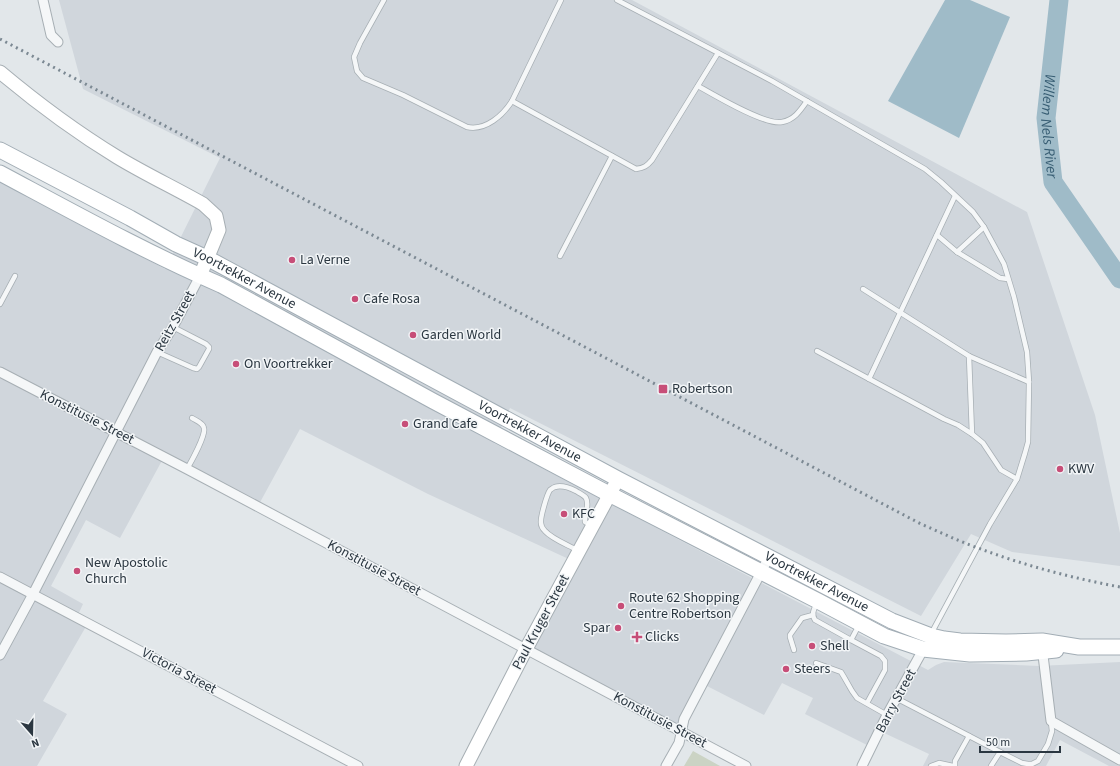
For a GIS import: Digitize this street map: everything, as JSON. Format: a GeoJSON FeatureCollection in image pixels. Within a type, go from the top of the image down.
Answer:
{"type":"FeatureCollection","features":[{"type":"Feature","properties":{"kind":"main road","name":"Voortrekker Avenue"},"geometry":{"type":"LineString","coordinates":[[0,150],[118,211],[176,244],[207,258],[618,479],[892,621],[931,636],[944,639],[1042,646],[1120,647]]}},
{"type":"Feature","properties":{"kind":"main road","name":"Voortrekker Avenue"},"geometry":{"type":"LineString","coordinates":[[0,173],[107,230],[221,285],[433,401],[761,572],[816,608],[861,624],[884,636],[923,649],[970,654],[1042,646]]}},
{"type":"Feature","properties":{"kind":"main road"},"geometry":{"type":"LineString","coordinates":[[44,196],[53,177]]}},
{"type":"Feature","properties":{"kind":"main road"},"geometry":{"type":"LineString","coordinates":[[107,230],[118,211]]}},
{"type":"Feature","properties":{"kind":"street"},"geometry":{"type":"LineString","coordinates":[[43,0],[51,35],[58,42]]}},
{"type":"Feature","properties":{"kind":"street","name":"Reitz Street"},"geometry":{"type":"LineString","coordinates":[[0,72],[30,97],[84,137],[118,158],[210,209],[216,216],[219,230],[200,276],[157,352],[33,594],[0,654]]}},
{"type":"Feature","properties":{"kind":"street","name":"Konstitusie Street"},"geometry":{"type":"LineString","coordinates":[[0,372],[187,469],[746,766]]}},
{"type":"Feature","properties":{"kind":"street","name":"Paul Kruger Street"},"geometry":{"type":"LineString","coordinates":[[466,766],[526,649],[618,479]]}},
{"type":"Feature","properties":{"kind":"street"},"geometry":{"type":"LineString","coordinates":[[666,766],[679,743],[684,719],[770,557]]}},
{"type":"Feature","properties":{"kind":"street","name":"Victoria Street"},"geometry":{"type":"LineString","coordinates":[[0,577],[358,766]]}},
{"type":"Feature","properties":{"kind":"street","name":"Barry Street"},"geometry":{"type":"LineString","coordinates":[[862,766],[896,698],[931,636]]}},
{"type":"Feature","properties":{"kind":"street"},"geometry":{"type":"LineString","coordinates":[[1042,646],[1051,720],[1120,760]]}},
{"type":"Feature","properties":{"kind":"lane"},"geometry":{"type":"LineString","coordinates":[[384,0],[360,43],[354,57],[357,71],[363,78],[403,95],[471,128],[495,120],[506,110],[512,101],[561,0]]}},
{"type":"Feature","properties":{"kind":"lane"},"geometry":{"type":"LineString","coordinates":[[617,0],[718,52],[925,169],[973,212],[984,227],[1004,264],[1014,297],[1027,352],[1029,382],[1028,442],[1017,479],[990,524],[931,636]]}},
{"type":"Feature","properties":{"kind":"lane"},"geometry":{"type":"LineString","coordinates":[[512,101],[636,169],[642,168],[652,160],[718,52]]}},
{"type":"Feature","properties":{"kind":"lane"},"geometry":{"type":"LineString","coordinates":[[698,86],[760,119],[775,123],[791,119],[799,112],[807,101]]}},
{"type":"Feature","properties":{"kind":"lane"},"geometry":{"type":"LineString","coordinates":[[560,256],[612,156]]}},
{"type":"Feature","properties":{"kind":"lane"},"geometry":{"type":"LineString","coordinates":[[868,379],[955,196]]}},
{"type":"Feature","properties":{"kind":"lane"},"geometry":{"type":"LineString","coordinates":[[957,252],[984,227]]}},
{"type":"Feature","properties":{"kind":"lane"},"geometry":{"type":"LineString","coordinates":[[937,235],[957,252],[1000,278],[1008,280]]}},
{"type":"Feature","properties":{"kind":"lane"},"geometry":{"type":"LineString","coordinates":[[0,304],[15,276]]}},
{"type":"Feature","properties":{"kind":"lane"},"geometry":{"type":"LineString","coordinates":[[863,289],[968,356],[1029,382]]}},
{"type":"Feature","properties":{"kind":"lane"},"geometry":{"type":"LineString","coordinates":[[157,352],[193,368],[199,367],[209,347],[206,344],[172,327]]}},
{"type":"Feature","properties":{"kind":"lane"},"geometry":{"type":"LineString","coordinates":[[817,351],[958,425],[972,434],[983,444],[1002,470],[1017,479]]}},
{"type":"Feature","properties":{"kind":"lane"},"geometry":{"type":"LineString","coordinates":[[968,356],[972,434]]}},
{"type":"Feature","properties":{"kind":"lane"},"geometry":{"type":"LineString","coordinates":[[187,469],[205,432],[202,425],[192,418]]}},
{"type":"Feature","properties":{"kind":"lane"},"geometry":{"type":"LineString","coordinates":[[579,550],[545,532],[540,523],[543,509],[550,491],[554,487],[562,487],[571,489],[584,496],[587,502],[587,510],[584,515],[585,522],[593,526]]}},
{"type":"Feature","properties":{"kind":"lane"},"geometry":{"type":"LineString","coordinates":[[816,608],[815,620],[881,656],[885,661],[885,670],[867,703]]}},
{"type":"Feature","properties":{"kind":"lane"},"geometry":{"type":"LineString","coordinates":[[794,650],[790,634],[802,618],[816,608]]}},
{"type":"Feature","properties":{"kind":"lane"},"geometry":{"type":"LineString","coordinates":[[851,640],[861,624]]}},
{"type":"Feature","properties":{"kind":"lane"},"geometry":{"type":"LineString","coordinates":[[816,663],[841,672],[857,698],[887,715]]}},
{"type":"Feature","properties":{"kind":"lane"},"geometry":{"type":"LineString","coordinates":[[896,698],[1022,763],[1028,764],[1034,763],[1040,758],[1051,737],[1051,720]]}},
{"type":"Feature","properties":{"kind":"lane"},"geometry":{"type":"LineString","coordinates":[[931,766],[939,763],[954,766],[955,761],[969,736]]}},
{"type":"Feature","properties":{"kind":"lane"},"geometry":{"type":"LineString","coordinates":[[991,766],[1000,752]]}},
{"type":"Feature","properties":{"kind":"shaded area"},"geometry":{"type":"Polygon","coordinates":[[[59,0],[632,0],[1027,212],[1095,415],[1120,533],[1120,566],[1012,552],[971,534],[921,616],[510,408],[494,443],[928,670],[944,662],[1039,666],[1120,662],[1120,766],[1109,766],[1060,740],[1046,766],[923,766],[929,754],[882,732],[873,748],[805,714],[813,698],[782,683],[764,715],[705,685],[682,727],[528,647],[573,561],[428,494],[300,429],[258,506],[165,455],[120,538],[86,520],[51,586],[83,604],[77,617],[88,623],[43,701],[67,714],[37,766],[0,766],[0,182],[165,269],[220,158],[83,89],[59,0]]]}},
{"type":"Feature","properties":{"kind":"green space"},"geometry":{"type":"Polygon","coordinates":[[[693,751],[720,766],[684,766],[693,751]]]}},
{"type":"Feature","properties":{"kind":"water"},"geometry":{"type":"Polygon","coordinates":[[[945,0],[970,0],[1010,17],[959,138],[888,101],[945,0]]]}},
{"type":"Feature","properties":{"kind":"waterway","name":"Willem Nels River"},"geometry":{"type":"LineString","coordinates":[[1059,0],[1046,118],[1053,182],[1120,279]]}},
{"type":"Feature","properties":{"kind":"railway"},"geometry":{"type":"LineString","coordinates":[[0,39],[921,524],[1012,560],[1084,580],[1120,587]]}},
{"type":"Feature","properties":{"kind":"place","name":"La Verne"},"geometry":{"type":"Point","coordinates":[292,260]}},
{"type":"Feature","properties":{"kind":"place","name":"Cafe Rosa"},"geometry":{"type":"Point","coordinates":[355,299]}},
{"type":"Feature","properties":{"kind":"place","name":"Garden World"},"geometry":{"type":"Point","coordinates":[413,335]}},
{"type":"Feature","properties":{"kind":"place","name":"On Voortrekker"},"geometry":{"type":"Point","coordinates":[236,364]}},
{"type":"Feature","properties":{"kind":"place","name":"Robertson"},"geometry":{"type":"Point","coordinates":[663,389]}},
{"type":"Feature","properties":{"kind":"place","name":"Grand Cafe"},"geometry":{"type":"Point","coordinates":[405,424]}},
{"type":"Feature","properties":{"kind":"place","name":"KWV"},"geometry":{"type":"Point","coordinates":[1060,469]}},
{"type":"Feature","properties":{"kind":"place","name":"KFC"},"geometry":{"type":"Point","coordinates":[564,514]}},
{"type":"Feature","properties":{"kind":"place","name":"New Apostolic Church"},"geometry":{"type":"Point","coordinates":[77,571]}},
{"type":"Feature","properties":{"kind":"place","name":"Route 62 Shopping Centre Robertson"},"geometry":{"type":"Point","coordinates":[621,606]}},
{"type":"Feature","properties":{"kind":"place","name":"Spar"},"geometry":{"type":"Point","coordinates":[618,628]}},
{"type":"Feature","properties":{"kind":"place","name":"Clicks"},"geometry":{"type":"Point","coordinates":[637,637]}},
{"type":"Feature","properties":{"kind":"place","name":"Shell"},"geometry":{"type":"Point","coordinates":[812,646]}},
{"type":"Feature","properties":{"kind":"place","name":"Steers"},"geometry":{"type":"Point","coordinates":[786,669]}}]}
